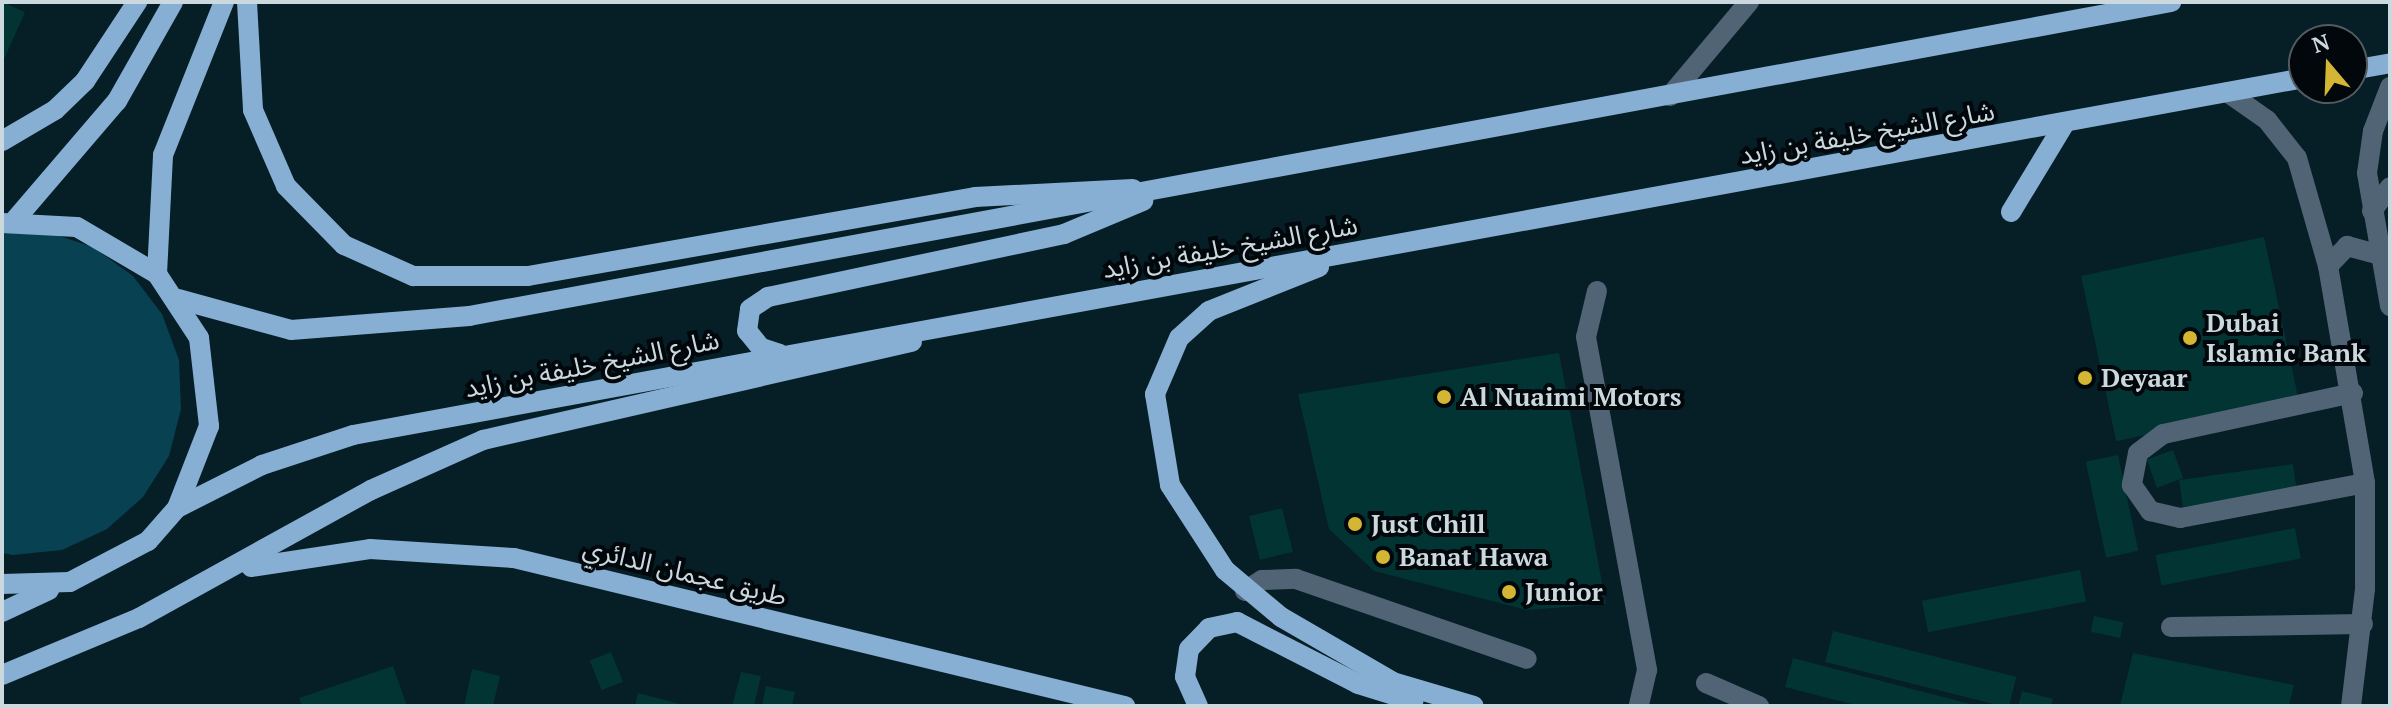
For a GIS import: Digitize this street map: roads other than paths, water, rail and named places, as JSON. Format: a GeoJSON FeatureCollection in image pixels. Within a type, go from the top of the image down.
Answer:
{"type":"FeatureCollection","features":[{"type":"Feature","properties":{"kind":"main road"},"geometry":{"type":"LineString","coordinates":[[2,141],[55,110],[85,81],[137,2]]}},
{"type":"Feature","properties":{"kind":"main road"},"geometry":{"type":"LineString","coordinates":[[8,222],[117,101],[173,2]]}},
{"type":"Feature","properties":{"kind":"main road"},"geometry":{"type":"LineString","coordinates":[[157,274],[163,155],[224,2]]}},
{"type":"Feature","properties":{"kind":"main road"},"geometry":{"type":"LineString","coordinates":[[247,2],[253,110],[286,186],[344,245],[413,276],[528,276],[1022,190],[1161,191]]}},
{"type":"Feature","properties":{"kind":"main road"},"geometry":{"type":"LineString","coordinates":[[178,299],[252,325],[369,328],[635,290],[2171,2]]}},
{"type":"Feature","properties":{"kind":"main road"},"geometry":{"type":"LineString","coordinates":[[2368,67],[2390,63]]}},
{"type":"Feature","properties":{"kind":"main road","name":"شارع الشيخ خليفة بن زايد"},"geometry":{"type":"LineString","coordinates":[[177,508],[262,465],[353,435],[782,354],[2288,81]]}},
{"type":"Feature","properties":{"kind":"main road"},"geometry":{"type":"LineString","coordinates":[[2011,212],[2065,123]]}},
{"type":"Feature","properties":{"kind":"main road"},"geometry":{"type":"LineString","coordinates":[[782,354],[761,348],[747,331],[750,309],[768,297],[1064,234],[1161,191]]}},
{"type":"Feature","properties":{"kind":"main road"},"geometry":{"type":"LineString","coordinates":[[2,612],[70,582],[148,541],[177,508],[209,426],[199,338],[178,299],[157,274],[77,227],[8,222]]}},
{"type":"Feature","properties":{"kind":"main road"},"geometry":{"type":"LineString","coordinates":[[1379,246],[1209,311],[1179,338],[1160,373],[1156,430],[1170,485],[1205,547],[1245,591],[1352,662],[1470,705]]}},
{"type":"Feature","properties":{"kind":"main road"},"geometry":{"type":"LineString","coordinates":[[2,675],[228,573],[371,490],[483,440],[870,354],[1001,314]]}},
{"type":"Feature","properties":{"kind":"main road","name":"طريق عجمان الدائري"},"geometry":{"type":"LineString","coordinates":[[228,573],[370,549],[498,555],[1125,706]]}},
{"type":"Feature","properties":{"kind":"main road"},"geometry":{"type":"LineString","coordinates":[[2,584],[70,582]]}},
{"type":"Feature","properties":{"kind":"main road"},"geometry":{"type":"LineString","coordinates":[[1198,706],[1185,677],[1189,649],[1209,628],[1237,622],[1384,694],[1470,705]]}},
{"type":"Feature","properties":{"kind":"street"},"geometry":{"type":"LineString","coordinates":[[1670,96],[1749,2]]}},
{"type":"Feature","properties":{"kind":"street"},"geometry":{"type":"LineString","coordinates":[[2390,87],[2368,152],[2372,211],[2390,306]]}},
{"type":"Feature","properties":{"kind":"street"},"geometry":{"type":"LineString","coordinates":[[2227,92],[2267,120],[2297,158],[2328,266],[2353,393],[2365,483],[2363,624],[2351,706]]}},
{"type":"Feature","properties":{"kind":"street"},"geometry":{"type":"LineString","coordinates":[[2372,211],[2390,187]]}},
{"type":"Feature","properties":{"kind":"street"},"geometry":{"type":"LineString","coordinates":[[2328,266],[2347,246],[2380,255]]}},
{"type":"Feature","properties":{"kind":"street"},"geometry":{"type":"LineString","coordinates":[[1597,291],[1586,337],[1647,670],[1639,706]]}},
{"type":"Feature","properties":{"kind":"street"},"geometry":{"type":"LineString","coordinates":[[2353,393],[2163,434],[2138,453],[2132,485],[2150,511],[2180,518],[2365,483]]}},
{"type":"Feature","properties":{"kind":"street"},"geometry":{"type":"LineString","coordinates":[[1245,591],[1262,580],[1296,579],[1527,659]]}},
{"type":"Feature","properties":{"kind":"street"},"geometry":{"type":"LineString","coordinates":[[2171,627],[2363,624]]}},
{"type":"Feature","properties":{"kind":"street"},"geometry":{"type":"LineString","coordinates":[[1706,683],[1759,706]]}},
{"type":"Feature","properties":{"kind":"place","name":"Dubai Islamic Bank"},"geometry":{"type":"Point","coordinates":[2190,338]}},
{"type":"Feature","properties":{"kind":"place","name":"Deyaar"},"geometry":{"type":"Point","coordinates":[2085,378]}},
{"type":"Feature","properties":{"kind":"place","name":"Al Nuaimi Motors"},"geometry":{"type":"Point","coordinates":[1444,397]}},
{"type":"Feature","properties":{"kind":"place","name":"Just Chill"},"geometry":{"type":"Point","coordinates":[1355,524]}},
{"type":"Feature","properties":{"kind":"place","name":"Banat Hawa"},"geometry":{"type":"Point","coordinates":[1383,557]}},
{"type":"Feature","properties":{"kind":"place","name":"Junior"},"geometry":{"type":"Point","coordinates":[1509,592]}}]}
